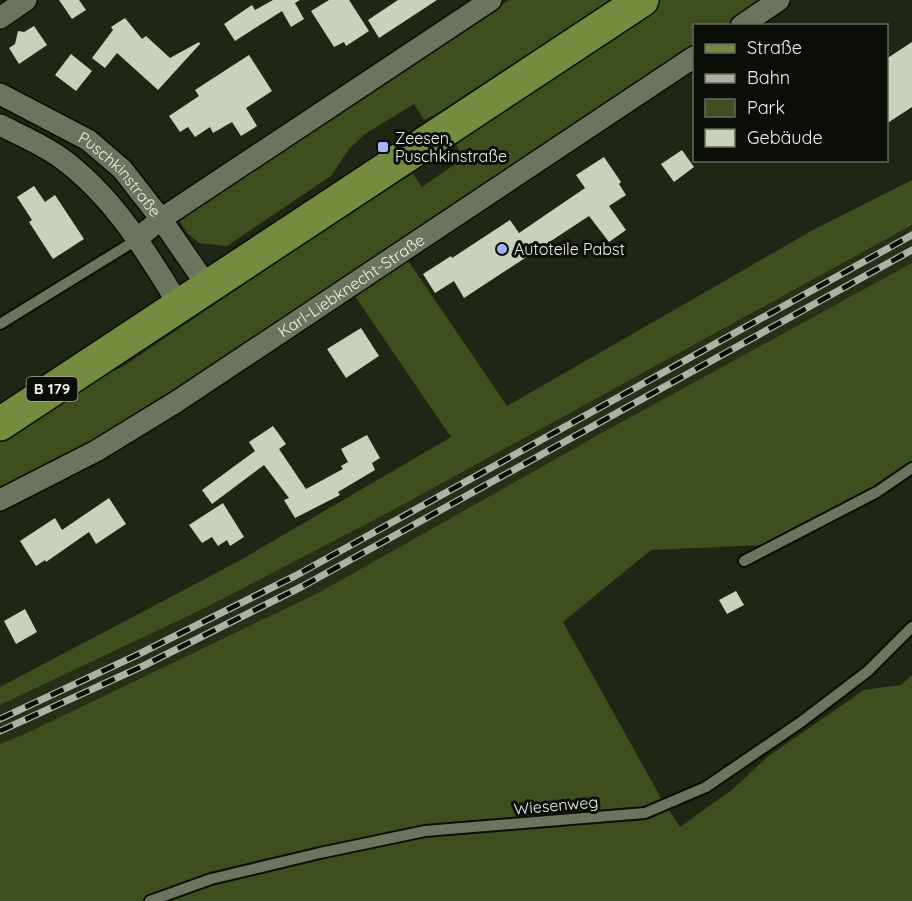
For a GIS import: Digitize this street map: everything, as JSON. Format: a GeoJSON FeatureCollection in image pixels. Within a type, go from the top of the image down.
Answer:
{"type":"FeatureCollection","features":[{"type":"Feature","properties":{"kind":"main road","name":"B 179"},"geometry":{"type":"LineString","coordinates":[[0,424],[642,0]]}},
{"type":"Feature","properties":{"kind":"street"},"geometry":{"type":"LineString","coordinates":[[0,18],[26,0]]}},
{"type":"Feature","properties":{"kind":"street"},"geometry":{"type":"LineString","coordinates":[[138,238],[161,219],[491,0]]}},
{"type":"Feature","properties":{"kind":"street"},"geometry":{"type":"LineString","coordinates":[[744,24],[779,0]]}},
{"type":"Feature","properties":{"kind":"street","name":"Karl-Liebknecht-Straße"},"geometry":{"type":"LineString","coordinates":[[0,500],[96,451],[176,402],[693,58]]}},
{"type":"Feature","properties":{"kind":"street","name":"Puschkinstraße"},"geometry":{"type":"LineString","coordinates":[[0,94],[88,140],[122,169],[161,219],[208,287]]}},
{"type":"Feature","properties":{"kind":"street","name":"Puschkinstraße"},"geometry":{"type":"LineString","coordinates":[[0,125],[60,157],[96,188],[138,238],[179,304]]}},
{"type":"Feature","properties":{"kind":"lane"},"geometry":{"type":"LineString","coordinates":[[0,324],[138,238]]}},
{"type":"Feature","properties":{"kind":"lane"},"geometry":{"type":"LineString","coordinates":[[744,561],[877,492],[912,468]]}},
{"type":"Feature","properties":{"kind":"lane","name":"Wiesenweg"},"geometry":{"type":"LineString","coordinates":[[150,901],[211,879],[425,831],[645,813],[706,787],[801,722],[867,671],[912,627]]}},
{"type":"Feature","properties":{"kind":"shaded area"},"geometry":{"type":"Polygon","coordinates":[[[912,225],[912,264],[598,435],[318,593],[0,744],[0,705],[205,608],[395,509],[912,225]]]}},
{"type":"Feature","properties":{"kind":"green space"},"geometry":{"type":"Polygon","coordinates":[[[509,0],[622,0],[483,92],[424,120],[414,104],[365,134],[349,149],[331,176],[227,246],[199,243],[188,234],[178,219],[509,0]]]}},
{"type":"Feature","properties":{"kind":"green space"},"geometry":{"type":"Polygon","coordinates":[[[660,0],[767,0],[731,24],[693,24],[693,51],[92,445],[0,491],[0,438],[81,385],[122,367],[383,189],[413,174],[422,187],[464,158],[456,145],[499,107],[660,0]]]}},
{"type":"Feature","properties":{"kind":"green space"},"geometry":{"type":"Polygon","coordinates":[[[912,180],[912,225],[395,509],[205,608],[0,705],[0,687],[237,562],[451,437],[354,295],[407,259],[507,406],[813,230],[912,180]]]}},
{"type":"Feature","properties":{"kind":"green space"},"geometry":{"type":"Polygon","coordinates":[[[912,263],[912,461],[867,490],[785,532],[765,545],[651,550],[563,622],[661,798],[680,827],[733,789],[767,757],[864,690],[901,685],[912,675],[912,901],[0,901],[0,744],[318,593],[598,435],[912,263]]]}},
{"type":"Feature","properties":{"kind":"building"},"geometry":{"type":"Polygon","coordinates":[[[59,0],[79,0],[86,10],[72,19],[59,0]]]}},
{"type":"Feature","properties":{"kind":"building"},"geometry":{"type":"Polygon","coordinates":[[[273,0],[300,0],[295,3],[304,19],[291,27],[282,11],[235,41],[224,24],[252,5],[255,10],[273,0]]]}},
{"type":"Feature","properties":{"kind":"building"},"geometry":{"type":"Polygon","coordinates":[[[329,0],[349,0],[369,31],[346,46],[344,42],[334,47],[311,11],[329,0]]]}},
{"type":"Feature","properties":{"kind":"building"},"geometry":{"type":"Polygon","coordinates":[[[398,0],[437,0],[379,38],[368,20],[398,0]]]}},
{"type":"Feature","properties":{"kind":"building"},"geometry":{"type":"Polygon","coordinates":[[[125,18],[142,39],[146,36],[170,58],[199,42],[200,44],[158,90],[117,53],[105,68],[92,58],[113,30],[111,27],[125,18]]]}},
{"type":"Feature","properties":{"kind":"building"},"geometry":{"type":"Polygon","coordinates":[[[34,26],[47,45],[19,64],[9,48],[15,44],[18,31],[24,32],[34,26]]]}},
{"type":"Feature","properties":{"kind":"building"},"geometry":{"type":"Polygon","coordinates":[[[912,42],[912,107],[888,123],[888,58],[912,42]]]}},
{"type":"Feature","properties":{"kind":"building"},"geometry":{"type":"Polygon","coordinates":[[[71,54],[92,71],[76,91],[55,75],[71,54]]]}},
{"type":"Feature","properties":{"kind":"building"},"geometry":{"type":"Polygon","coordinates":[[[249,55],[272,91],[246,108],[257,126],[241,136],[232,122],[213,133],[210,127],[195,137],[188,127],[180,132],[169,116],[199,96],[195,90],[249,55]]]}},
{"type":"Feature","properties":{"kind":"building"},"geometry":{"type":"Polygon","coordinates":[[[682,150],[694,167],[674,182],[661,164],[682,150]]]}},
{"type":"Feature","properties":{"kind":"building"},"geometry":{"type":"Polygon","coordinates":[[[604,157],[621,182],[619,184],[626,195],[609,206],[626,230],[609,242],[589,216],[464,298],[454,281],[435,293],[423,274],[510,220],[519,233],[585,188],[576,175],[604,157]]]}},
{"type":"Feature","properties":{"kind":"building"},"geometry":{"type":"Polygon","coordinates":[[[34,186],[45,202],[55,195],[84,239],[53,259],[29,222],[32,220],[17,197],[34,186]]]}},
{"type":"Feature","properties":{"kind":"building"},"geometry":{"type":"Polygon","coordinates":[[[361,328],[379,356],[346,378],[327,349],[361,328]]]}},
{"type":"Feature","properties":{"kind":"building"},"geometry":{"type":"Polygon","coordinates":[[[273,426],[286,444],[279,449],[306,489],[343,469],[341,466],[348,462],[341,449],[367,435],[380,458],[372,463],[375,470],[338,492],[340,495],[295,518],[284,500],[289,498],[264,465],[212,504],[202,490],[255,451],[249,442],[273,426]]]}},
{"type":"Feature","properties":{"kind":"building"},"geometry":{"type":"Polygon","coordinates":[[[109,498],[126,524],[96,544],[89,532],[46,562],[45,560],[36,566],[20,541],[55,518],[62,530],[109,498]]]}},
{"type":"Feature","properties":{"kind":"building"},"geometry":{"type":"Polygon","coordinates":[[[223,503],[244,537],[230,546],[227,540],[218,546],[212,537],[202,543],[189,525],[223,503]]]}},
{"type":"Feature","properties":{"kind":"building"},"geometry":{"type":"Polygon","coordinates":[[[736,591],[744,605],[727,614],[719,600],[736,591]]]}},
{"type":"Feature","properties":{"kind":"building"},"geometry":{"type":"Polygon","coordinates":[[[25,609],[37,632],[16,644],[4,621],[25,609]]]}},
{"type":"Feature","properties":{"kind":"railway"},"geometry":{"type":"LineString","coordinates":[[0,719],[137,655],[295,576],[912,235]]}},
{"type":"Feature","properties":{"kind":"railway"},"geometry":{"type":"LineString","coordinates":[[0,731],[143,666],[303,586],[912,250]]}},
{"type":"Feature","properties":{"kind":"place","name":"Zeesen, Puschkinstraße"},"geometry":{"type":"Point","coordinates":[383,147]}},
{"type":"Feature","properties":{"kind":"place","name":"Autoteile Pabst"},"geometry":{"type":"Point","coordinates":[502,249]}}]}
